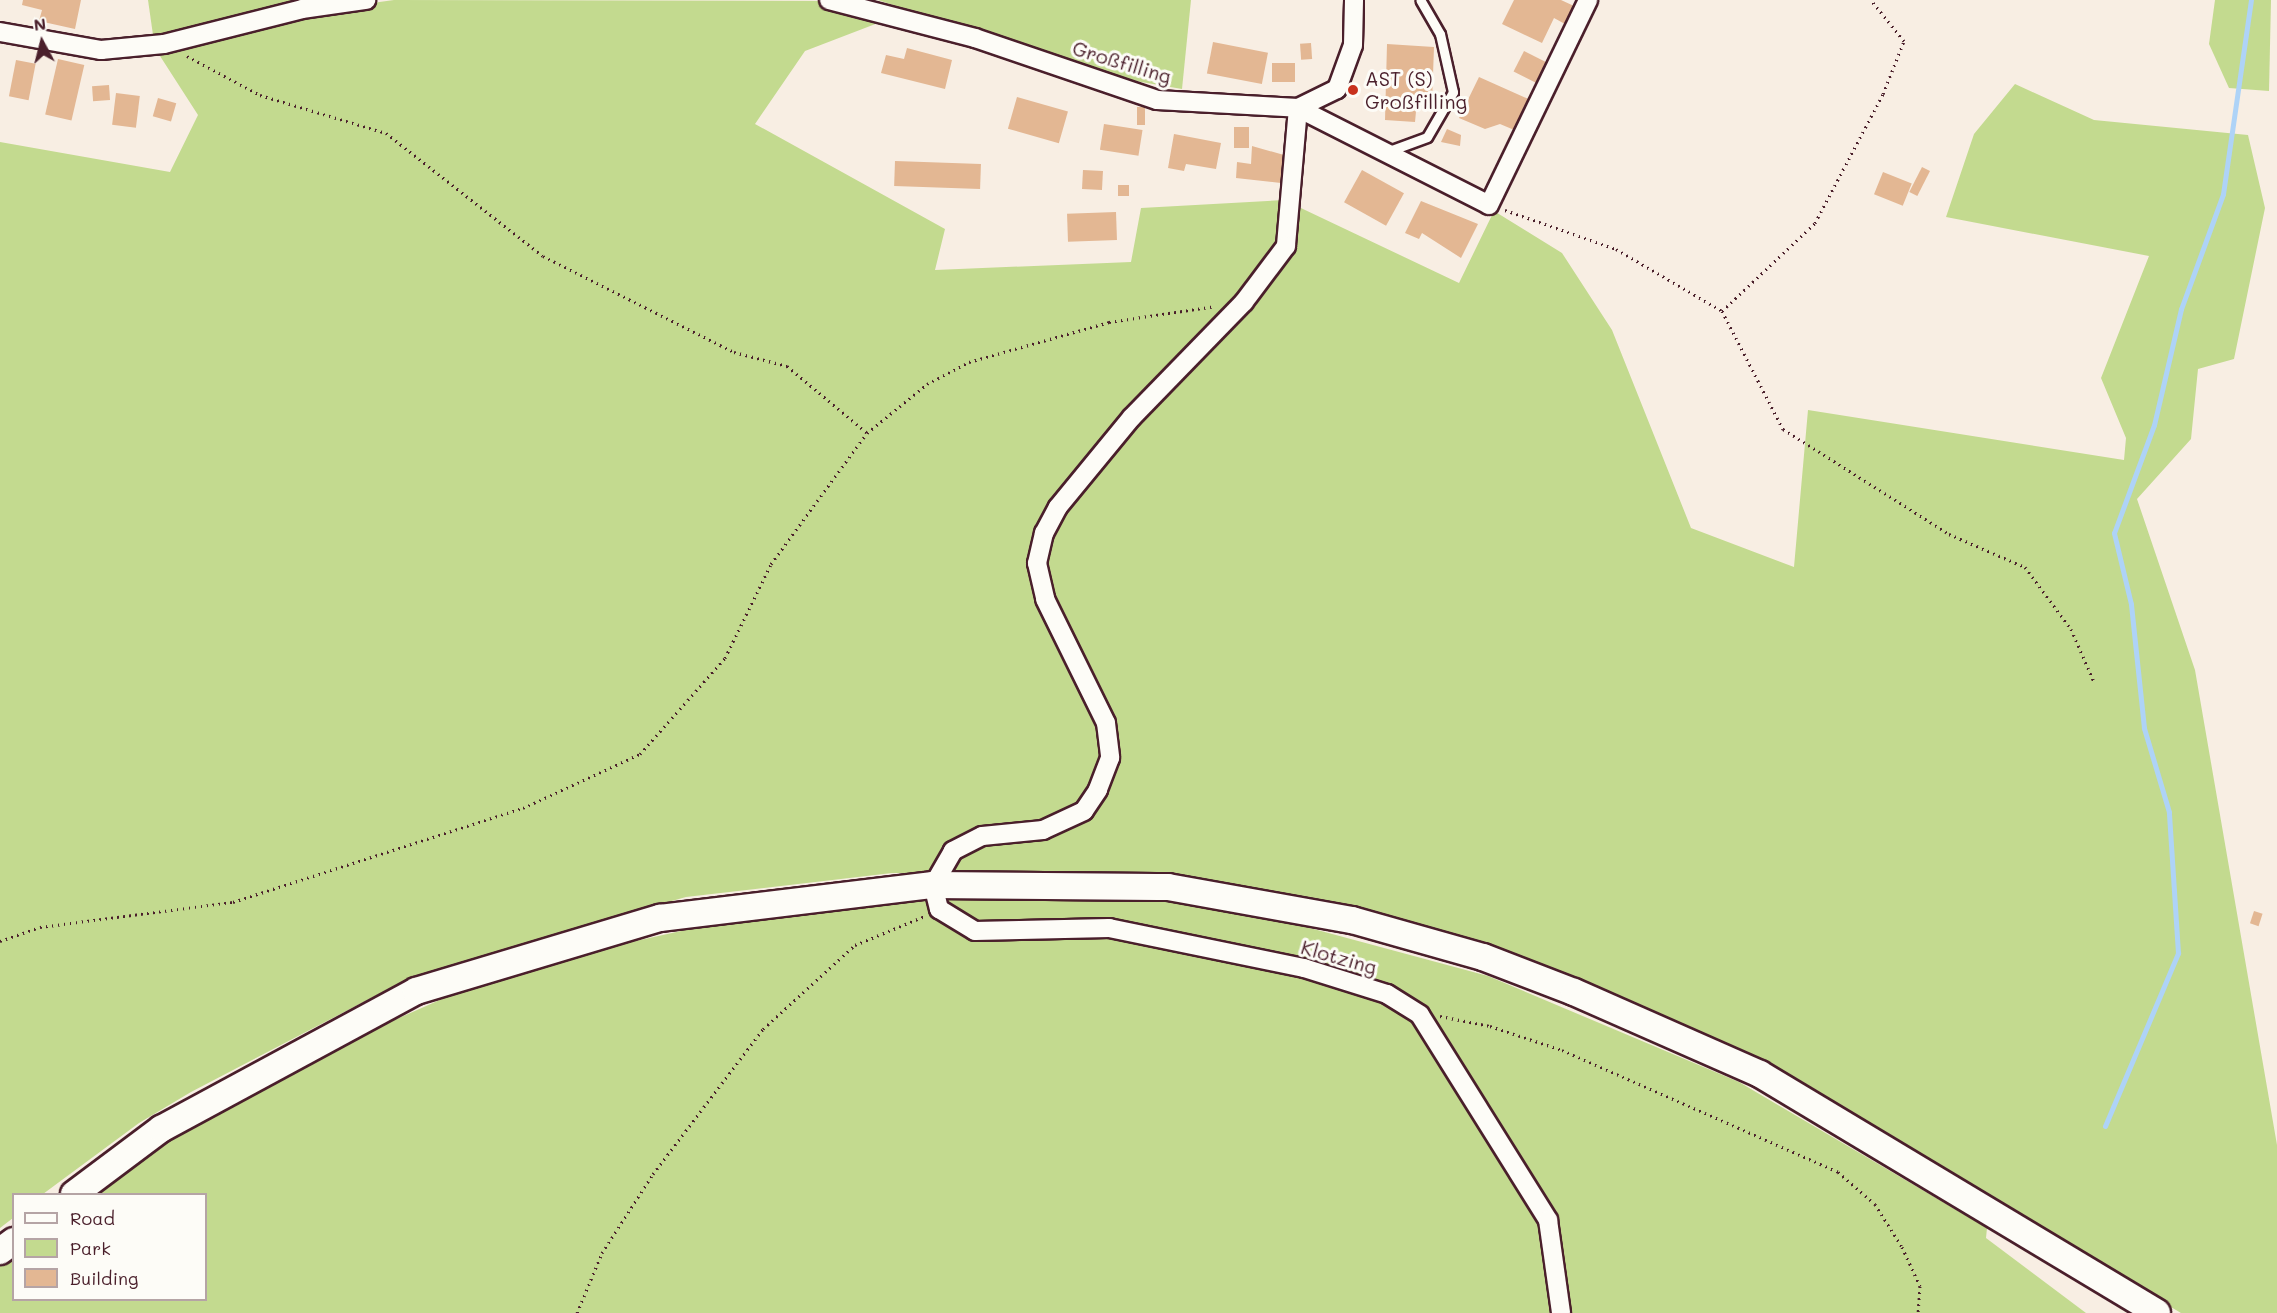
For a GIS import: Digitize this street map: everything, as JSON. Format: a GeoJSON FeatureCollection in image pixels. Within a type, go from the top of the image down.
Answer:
{"type":"FeatureCollection","features":[{"type":"Feature","properties":{"kind":"main road"},"geometry":{"type":"LineString","coordinates":[[75,1193],[161,1129],[328,1034],[416,991],[660,918],[936,897],[1168,887],[1352,920],[1483,957],[1760,1074],[2157,1313]]}},
{"type":"Feature","properties":{"kind":"main road"},"geometry":{"type":"LineString","coordinates":[[0,1251],[12,1242]]}},
{"type":"Feature","properties":{"kind":"street"},"geometry":{"type":"LineString","coordinates":[[0,32],[101,50],[164,44],[302,9],[366,0]]}},
{"type":"Feature","properties":{"kind":"street","name":"Großfilling"},"geometry":{"type":"LineString","coordinates":[[829,0],[975,38],[1157,100],[1298,108],[1389,151],[1489,205]]}},
{"type":"Feature","properties":{"kind":"street"},"geometry":{"type":"LineString","coordinates":[[936,897],[953,850],[981,836],[1043,830],[1084,811],[1098,790],[1110,758],[1106,723],[1045,599],[1037,563],[1044,533],[1058,507],[1132,417],[1244,302],[1286,246],[1298,108],[1337,88],[1353,45],[1354,0]]}},
{"type":"Feature","properties":{"kind":"street"},"geometry":{"type":"LineString","coordinates":[[1489,205],[1588,0]]}},
{"type":"Feature","properties":{"kind":"street","name":"Klotzing"},"geometry":{"type":"LineString","coordinates":[[936,897],[975,931],[1108,928],[1304,968],[1387,993],[1420,1015],[1548,1220],[1561,1313]]}},
{"type":"Feature","properties":{"kind":"lane"},"geometry":{"type":"LineString","coordinates":[[1389,151],[1427,137],[1453,92],[1440,34],[1420,0]]}},
{"type":"Feature","properties":{"kind":"path"},"geometry":{"type":"LineString","coordinates":[[1722,311],[1815,223],[1883,94],[1904,41],[1871,0]]}},
{"type":"Feature","properties":{"kind":"path"},"geometry":{"type":"LineString","coordinates":[[164,44],[260,95],[386,133],[543,256],[734,352],[787,366],[867,433]]}},
{"type":"Feature","properties":{"kind":"path"},"geometry":{"type":"LineString","coordinates":[[1489,205],[1616,249],[1722,311],[1783,429],[1948,534],[2025,567],[2071,629],[2094,682]]}},
{"type":"Feature","properties":{"kind":"path"},"geometry":{"type":"LineString","coordinates":[[0,940],[40,927],[233,902],[523,808],[640,754],[725,658],[771,564],[867,433],[927,384],[969,362],[1109,322],[1244,302]]}},
{"type":"Feature","properties":{"kind":"path"},"geometry":{"type":"LineString","coordinates":[[577,1313],[602,1253],[653,1174],[763,1029],[855,945],[936,897]]}},
{"type":"Feature","properties":{"kind":"path"},"geometry":{"type":"LineString","coordinates":[[1420,1015],[1491,1026],[1562,1050],[1838,1172],[1875,1204],[1902,1247],[1920,1286],[1918,1313]]}},
{"type":"Feature","properties":{"kind":"green space"},"geometry":{"type":"Polygon","coordinates":[[[148,0],[328,0],[153,35],[148,0]]]}},
{"type":"Feature","properties":{"kind":"green space"},"geometry":{"type":"Polygon","coordinates":[[[394,0],[834,1],[878,23],[805,51],[755,124],[945,229],[935,270],[1131,262],[1141,208],[1284,200],[1459,283],[1494,211],[1562,253],[1612,330],[1691,528],[1794,567],[1808,410],[2124,460],[2126,438],[2101,378],[2149,256],[1946,217],[1974,134],[2015,84],[2094,120],[2248,135],[2265,208],[2234,359],[2198,369],[2191,439],[2137,499],[2195,670],[2277,1145],[2277,1313],[2181,1313],[1777,1074],[1532,962],[1373,913],[1147,872],[892,873],[686,897],[586,925],[394,986],[191,1092],[139,1123],[44,1193],[12,1193],[12,1219],[0,1228],[0,142],[170,172],[198,115],[160,56],[300,13],[394,0]]]}},
{"type":"Feature","properties":{"kind":"green space"},"geometry":{"type":"Polygon","coordinates":[[[878,0],[1191,0],[1182,89],[1095,74],[878,0]]]}},
{"type":"Feature","properties":{"kind":"green space"},"geometry":{"type":"Polygon","coordinates":[[[2215,0],[2271,0],[2269,91],[2229,88],[2209,44],[2215,0]]]}},
{"type":"Feature","properties":{"kind":"green space"},"geometry":{"type":"Polygon","coordinates":[[[978,891],[1149,897],[1265,916],[1488,976],[1739,1082],[1987,1228],[1986,1238],[2086,1313],[0,1313],[0,1262],[12,1253],[12,1301],[207,1301],[207,1193],[92,1193],[192,1123],[356,1037],[451,995],[586,952],[699,927],[978,891]]]}},
{"type":"Feature","properties":{"kind":"building"},"geometry":{"type":"Polygon","coordinates":[[[23,0],[81,0],[75,29],[39,21],[42,10],[22,5],[23,0]]]}},
{"type":"Feature","properties":{"kind":"building"},"geometry":{"type":"Polygon","coordinates":[[[1514,0],[1561,0],[1574,6],[1565,24],[1554,18],[1542,43],[1502,24],[1514,0]]]}},
{"type":"Feature","properties":{"kind":"building"},"geometry":{"type":"Polygon","coordinates":[[[1213,42],[1268,53],[1262,84],[1207,73],[1213,42]]]}},
{"type":"Feature","properties":{"kind":"building"},"geometry":{"type":"Polygon","coordinates":[[[1311,43],[1312,59],[1301,60],[1300,44],[1311,43]]]}},
{"type":"Feature","properties":{"kind":"building"},"geometry":{"type":"Polygon","coordinates":[[[1387,44],[1434,47],[1432,103],[1417,101],[1415,122],[1385,120],[1387,44]]]}},
{"type":"Feature","properties":{"kind":"building"},"geometry":{"type":"Polygon","coordinates":[[[907,48],[952,60],[945,89],[881,73],[886,55],[904,59],[907,48]]]}},
{"type":"Feature","properties":{"kind":"building"},"geometry":{"type":"Polygon","coordinates":[[[1524,51],[1546,62],[1536,83],[1514,71],[1524,51]]]}},
{"type":"Feature","properties":{"kind":"building"},"geometry":{"type":"Polygon","coordinates":[[[58,59],[84,65],[71,121],[45,115],[58,59]]]}},
{"type":"Feature","properties":{"kind":"building"},"geometry":{"type":"Polygon","coordinates":[[[16,60],[36,64],[29,100],[9,96],[16,60]]]}},
{"type":"Feature","properties":{"kind":"building"},"geometry":{"type":"Polygon","coordinates":[[[1272,63],[1295,63],[1295,82],[1272,82],[1272,63]]]}},
{"type":"Feature","properties":{"kind":"building"},"geometry":{"type":"Polygon","coordinates":[[[1479,77],[1533,101],[1519,132],[1500,124],[1485,129],[1459,118],[1479,77]]]}},
{"type":"Feature","properties":{"kind":"building"},"geometry":{"type":"Polygon","coordinates":[[[109,85],[110,100],[93,101],[92,86],[109,85]]]}},
{"type":"Feature","properties":{"kind":"building"},"geometry":{"type":"Polygon","coordinates":[[[116,93],[140,96],[136,128],[112,125],[116,93]]]}},
{"type":"Feature","properties":{"kind":"building"},"geometry":{"type":"Polygon","coordinates":[[[1017,97],[1068,112],[1059,143],[1008,129],[1017,97]]]}},
{"type":"Feature","properties":{"kind":"building"},"geometry":{"type":"Polygon","coordinates":[[[158,98],[176,103],[171,122],[153,116],[158,98]]]}},
{"type":"Feature","properties":{"kind":"building"},"geometry":{"type":"Polygon","coordinates":[[[1137,107],[1145,107],[1145,125],[1137,125],[1137,107]]]}},
{"type":"Feature","properties":{"kind":"building"},"geometry":{"type":"Polygon","coordinates":[[[1104,124],[1143,130],[1138,156],[1100,150],[1104,124]]]}},
{"type":"Feature","properties":{"kind":"building"},"geometry":{"type":"Polygon","coordinates":[[[1234,127],[1249,127],[1249,148],[1234,148],[1234,127]]]}},
{"type":"Feature","properties":{"kind":"building"},"geometry":{"type":"Polygon","coordinates":[[[1447,129],[1461,135],[1460,146],[1441,142],[1447,129]]]}},
{"type":"Feature","properties":{"kind":"building"},"geometry":{"type":"Polygon","coordinates":[[[1174,134],[1221,143],[1216,169],[1186,164],[1184,171],[1168,168],[1174,134]]]}},
{"type":"Feature","properties":{"kind":"building"},"geometry":{"type":"Polygon","coordinates":[[[1252,146],[1284,155],[1281,183],[1236,178],[1237,162],[1251,164],[1252,146]]]}},
{"type":"Feature","properties":{"kind":"building"},"geometry":{"type":"Polygon","coordinates":[[[895,161],[981,164],[980,189],[894,186],[895,161]]]}},
{"type":"Feature","properties":{"kind":"building"},"geometry":{"type":"Polygon","coordinates":[[[1922,167],[1930,171],[1917,196],[1909,192],[1922,167]]]}},
{"type":"Feature","properties":{"kind":"building"},"geometry":{"type":"Polygon","coordinates":[[[1083,170],[1103,171],[1102,190],[1082,189],[1083,170]]]}},
{"type":"Feature","properties":{"kind":"building"},"geometry":{"type":"Polygon","coordinates":[[[1362,170],[1404,193],[1386,226],[1344,202],[1362,170]]]}},
{"type":"Feature","properties":{"kind":"building"},"geometry":{"type":"Polygon","coordinates":[[[1883,172],[1912,184],[1903,206],[1874,194],[1883,172]]]}},
{"type":"Feature","properties":{"kind":"building"},"geometry":{"type":"Polygon","coordinates":[[[1118,185],[1129,185],[1129,196],[1118,196],[1118,185]]]}},
{"type":"Feature","properties":{"kind":"building"},"geometry":{"type":"Polygon","coordinates":[[[1421,201],[1478,224],[1461,258],[1422,233],[1419,239],[1405,233],[1421,201]]]}},
{"type":"Feature","properties":{"kind":"building"},"geometry":{"type":"Polygon","coordinates":[[[1116,212],[1117,240],[1068,242],[1067,214],[1116,212]]]}},
{"type":"Feature","properties":{"kind":"building"},"geometry":{"type":"Polygon","coordinates":[[[2254,911],[2263,914],[2259,926],[2250,923],[2254,911]]]}},
{"type":"Feature","properties":{"kind":"waterway"},"geometry":{"type":"LineString","coordinates":[[2105,1126],[2178,953],[2169,812],[2144,728],[2131,604],[2114,533],[2154,425],[2181,309],[2223,194],[2251,0]]}},
{"type":"Feature","properties":{"kind":"place","name":"AST (S) Großfilling"},"geometry":{"type":"Point","coordinates":[1353,90]}}]}
